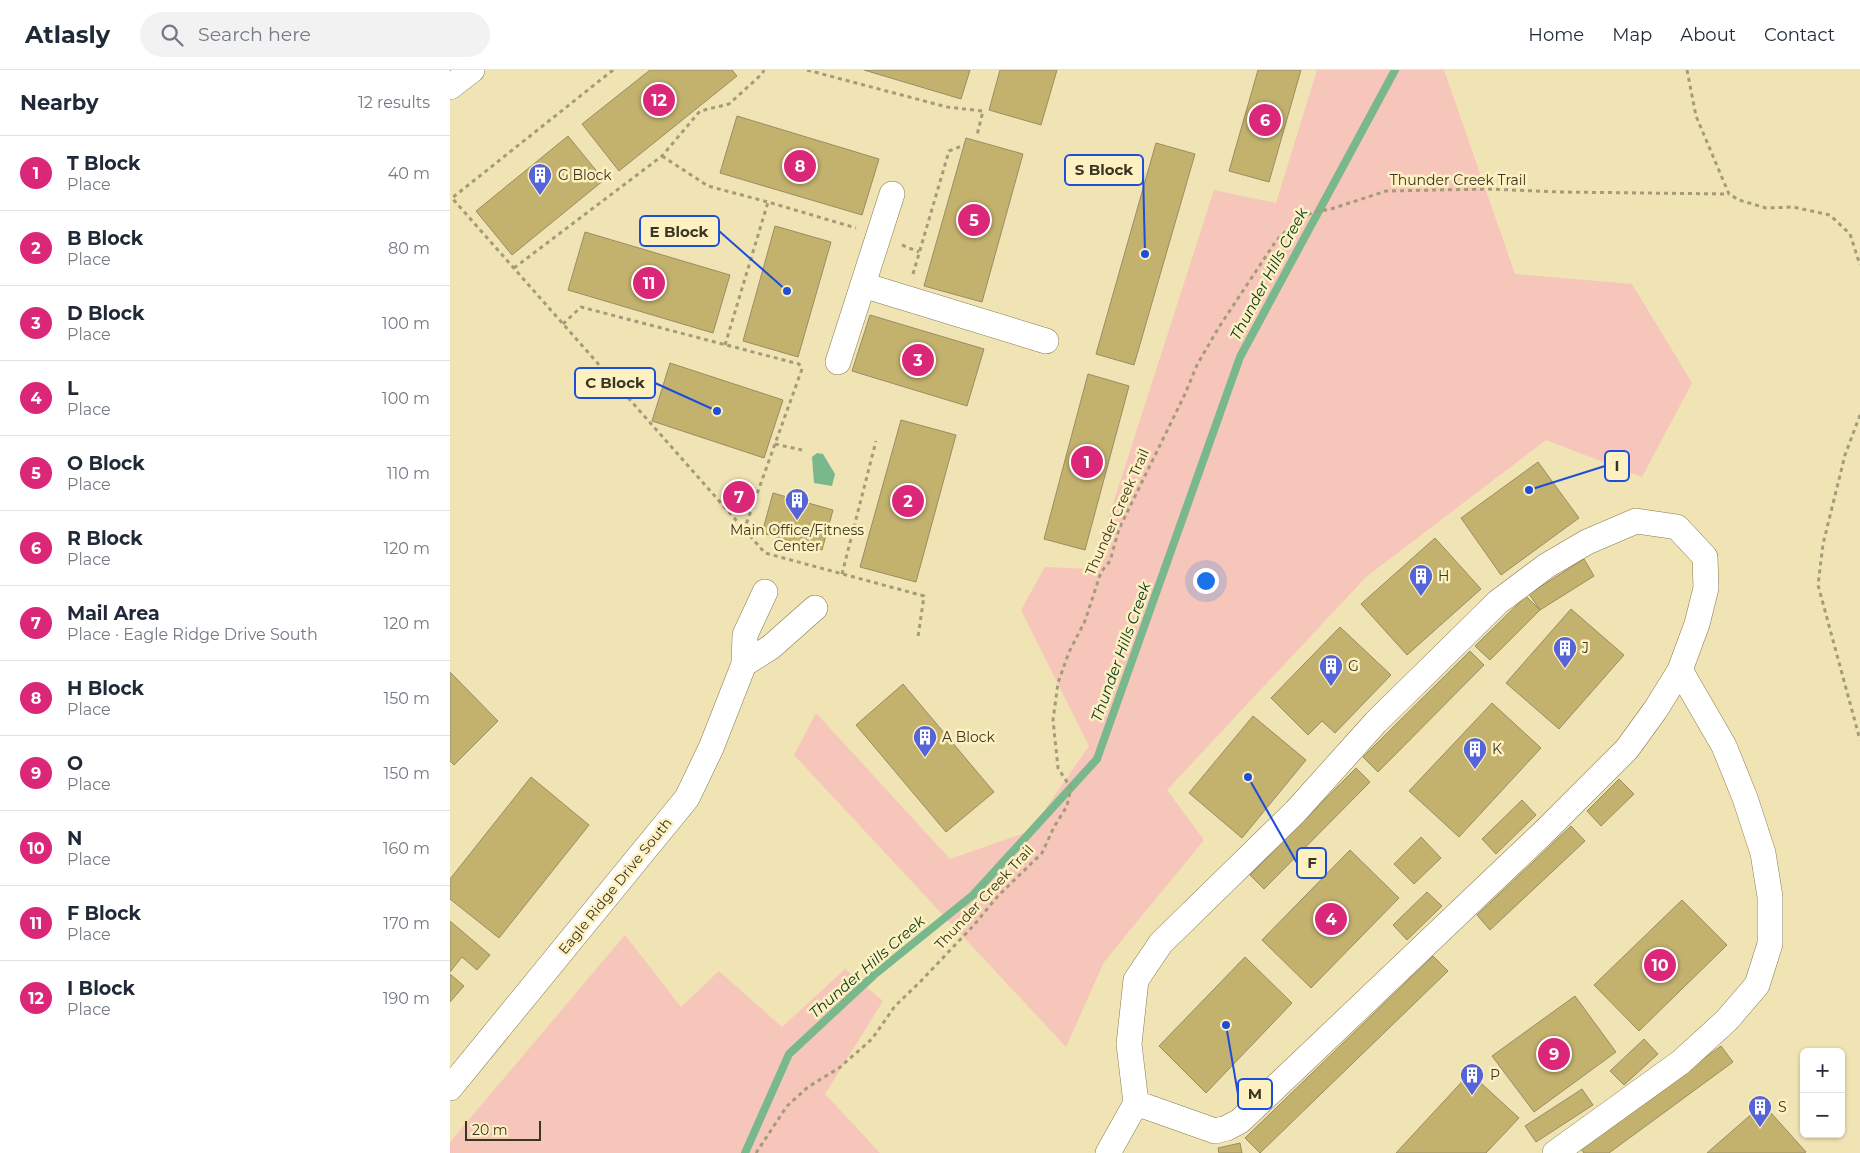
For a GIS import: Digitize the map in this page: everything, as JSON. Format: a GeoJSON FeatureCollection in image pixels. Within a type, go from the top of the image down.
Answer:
{"type":"FeatureCollection","features":[{"type":"Feature","properties":{"kind":"street"},"geometry":{"type":"LineString","coordinates":[[450,87],[472,70]]}},
{"type":"Feature","properties":{"kind":"street"},"geometry":{"type":"LineString","coordinates":[[838,362],[892,194]]}},
{"type":"Feature","properties":{"kind":"street"},"geometry":{"type":"LineString","coordinates":[[863,285],[1046,341]]}},
{"type":"Feature","properties":{"kind":"street"},"geometry":{"type":"LineString","coordinates":[[1108,1153],[1136,1103],[1130,1044],[1136,980],[1161,943],[1296,811],[1376,722],[1498,602],[1546,566],[1603,535],[1636,521],[1677,526],[1705,558],[1706,588],[1697,624],[1680,670],[1656,709],[1627,749],[1547,829],[1240,1121],[1227,1128],[1215,1131],[1136,1103]]}},
{"type":"Feature","properties":{"kind":"street","name":"Eagle Ridge Drive South"},"geometry":{"type":"LineString","coordinates":[[450,1088],[687,798],[711,748],[744,664],[745,635],[765,592]]}},
{"type":"Feature","properties":{"kind":"street"},"geometry":{"type":"LineString","coordinates":[[744,664],[771,647],[815,608]]}},
{"type":"Feature","properties":{"kind":"street"},"geometry":{"type":"LineString","coordinates":[[1555,1153],[1681,1062],[1727,1020],[1757,985],[1770,944],[1770,897],[1760,844],[1745,798],[1724,746],[1680,670]]}},
{"type":"Feature","properties":{"kind":"path"},"geometry":{"type":"LineString","coordinates":[[613,70],[452,198],[765,553],[924,596],[918,637]]}},
{"type":"Feature","properties":{"kind":"path"},"geometry":{"type":"LineString","coordinates":[[514,268],[662,156],[700,111],[729,104],[764,70]]}},
{"type":"Feature","properties":{"kind":"path"},"geometry":{"type":"LineString","coordinates":[[807,70],[947,107],[983,111],[977,135]]}},
{"type":"Feature","properties":{"kind":"path"},"geometry":{"type":"LineString","coordinates":[[1687,70],[1696,116],[1729,194],[1739,200],[1766,208],[1793,207],[1830,214],[1850,234],[1860,265]]}},
{"type":"Feature","properties":{"kind":"path"},"geometry":{"type":"LineString","coordinates":[[906,298],[949,150],[964,145]]}},
{"type":"Feature","properties":{"kind":"path"},"geometry":{"type":"LineString","coordinates":[[662,156],[708,186],[879,235],[920,252]]}},
{"type":"Feature","properties":{"kind":"path","name":"Thunder Creek Trail"},"geometry":{"type":"LineString","coordinates":[[756,1153],[787,1106],[808,1087],[839,1068],[872,1039],[894,1006],[920,982],[974,925],[997,897],[1042,853],[1054,827],[1067,806],[1071,788],[1058,768],[1052,720],[1058,683],[1069,652],[1085,621],[1101,572],[1110,561],[1118,529],[1201,358],[1219,327],[1276,241],[1298,218],[1386,191],[1488,189],[1559,192],[1729,194]]}},
{"type":"Feature","properties":{"kind":"path"},"geometry":{"type":"LineString","coordinates":[[725,345],[768,202]]}},
{"type":"Feature","properties":{"kind":"path"},"geometry":{"type":"LineString","coordinates":[[563,324],[581,307],[799,364],[802,369],[744,530]]}},
{"type":"Feature","properties":{"kind":"path"},"geometry":{"type":"LineString","coordinates":[[1860,415],[1845,455],[1823,544],[1818,585],[1860,740]]}},
{"type":"Feature","properties":{"kind":"path"},"geometry":{"type":"LineString","coordinates":[[842,574],[876,441]]}},
{"type":"Feature","properties":{"kind":"path"},"geometry":{"type":"LineString","coordinates":[[775,444],[802,450]]}},
{"type":"Feature","properties":{"kind":"shaded area"},"geometry":{"type":"Polygon","coordinates":[[[1317,70],[1444,70],[1515,274],[1632,284],[1692,383],[1642,477],[1546,440],[1366,577],[1167,790],[1204,840],[1104,962],[1066,1047],[794,755],[816,713],[950,859],[1030,831],[1089,746],[1021,610],[1045,567],[1092,569],[1214,190],[1276,203],[1317,70]]]}},
{"type":"Feature","properties":{"kind":"shaded area"},"geometry":{"type":"Polygon","coordinates":[[[817,453],[823,454],[835,474],[832,486],[814,483],[812,457],[817,453]]]}},
{"type":"Feature","properties":{"kind":"shaded area"},"geometry":{"type":"Polygon","coordinates":[[[625,935],[681,1007],[719,971],[782,1027],[845,969],[883,1001],[825,1094],[880,1153],[450,1153],[450,1142],[625,935]]]}},
{"type":"Feature","properties":{"kind":"building"},"geometry":{"type":"Polygon","coordinates":[[[650,70],[732,70],[737,76],[619,171],[582,124],[650,70]]]}},
{"type":"Feature","properties":{"kind":"building"},"geometry":{"type":"Polygon","coordinates":[[[864,70],[970,70],[961,99],[864,70]]]}},
{"type":"Feature","properties":{"kind":"building"},"geometry":{"type":"Polygon","coordinates":[[[1000,70],[1057,70],[1041,125],[989,110],[1000,70]]]}},
{"type":"Feature","properties":{"kind":"building"},"geometry":{"type":"Polygon","coordinates":[[[1258,70],[1301,70],[1269,182],[1229,171],[1258,70]]]}},
{"type":"Feature","properties":{"kind":"building"},"geometry":{"type":"Polygon","coordinates":[[[737,116],[879,159],[862,215],[720,173],[737,116]]]}},
{"type":"Feature","properties":{"kind":"building","name":"G Block"},"geometry":{"type":"Polygon","coordinates":[[[568,136],[604,180],[512,255],[476,211],[568,136]]]}},
{"type":"Feature","properties":{"kind":"building"},"geometry":{"type":"Polygon","coordinates":[[[966,138],[1023,154],[982,302],[924,286],[966,138]]]}},
{"type":"Feature","properties":{"kind":"building"},"geometry":{"type":"Polygon","coordinates":[[[1156,143],[1195,154],[1134,365],[1096,354],[1156,143]]]}},
{"type":"Feature","properties":{"kind":"building"},"geometry":{"type":"Polygon","coordinates":[[[775,226],[831,242],[798,357],[743,341],[775,226]]]}},
{"type":"Feature","properties":{"kind":"building"},"geometry":{"type":"Polygon","coordinates":[[[585,232],[730,275],[713,333],[568,290],[585,232]]]}},
{"type":"Feature","properties":{"kind":"building"},"geometry":{"type":"Polygon","coordinates":[[[870,315],[984,349],[967,406],[852,371],[870,315]]]}},
{"type":"Feature","properties":{"kind":"building"},"geometry":{"type":"Polygon","coordinates":[[[670,363],[783,400],[764,458],[652,421],[670,363]]]}},
{"type":"Feature","properties":{"kind":"building"},"geometry":{"type":"Polygon","coordinates":[[[1088,374],[1129,386],[1085,550],[1044,539],[1088,374]]]}},
{"type":"Feature","properties":{"kind":"building"},"geometry":{"type":"Polygon","coordinates":[[[901,420],[956,435],[916,582],[860,567],[901,420]]]}},
{"type":"Feature","properties":{"kind":"building"},"geometry":{"type":"Polygon","coordinates":[[[1538,462],[1579,518],[1501,575],[1461,518],[1538,462]]]}},
{"type":"Feature","properties":{"kind":"building"},"geometry":{"type":"Polygon","coordinates":[[[732,483],[753,489],[746,512],[725,505],[732,483]]]}},
{"type":"Feature","properties":{"kind":"building","name":"Main Office/Fitness Center"},"geometry":{"type":"Polygon","coordinates":[[[773,493],[833,510],[822,550],[762,533],[773,493]]]}},
{"type":"Feature","properties":{"kind":"building","name":"H"},"geometry":{"type":"Polygon","coordinates":[[[1435,538],[1481,589],[1407,655],[1361,604],[1435,538]]]}},
{"type":"Feature","properties":{"kind":"building"},"geometry":{"type":"Polygon","coordinates":[[[1584,559],[1594,576],[1540,610],[1529,594],[1584,559]]]}},
{"type":"Feature","properties":{"kind":"building"},"geometry":{"type":"Polygon","coordinates":[[[1526,596],[1540,610],[1490,660],[1475,646],[1526,596]]]}},
{"type":"Feature","properties":{"kind":"building","name":"J"},"geometry":{"type":"Polygon","coordinates":[[[1571,609],[1624,655],[1559,729],[1506,683],[1571,609]]]}},
{"type":"Feature","properties":{"kind":"building","name":"G"},"geometry":{"type":"Polygon","coordinates":[[[1340,627],[1391,675],[1335,733],[1322,721],[1308,735],[1271,698],[1340,627]]]}},
{"type":"Feature","properties":{"kind":"building"},"geometry":{"type":"Polygon","coordinates":[[[1470,651],[1484,665],[1378,772],[1363,757],[1470,651]]]}},
{"type":"Feature","properties":{"kind":"building"},"geometry":{"type":"Polygon","coordinates":[[[450,672],[498,721],[454,765],[450,761],[450,672]]]}},
{"type":"Feature","properties":{"kind":"building","name":"A Block"},"geometry":{"type":"Polygon","coordinates":[[[903,684],[994,792],[946,832],[856,725],[903,684]]]}},
{"type":"Feature","properties":{"kind":"building","name":"K"},"geometry":{"type":"Polygon","coordinates":[[[1492,703],[1541,748],[1459,837],[1409,791],[1492,703]]]}},
{"type":"Feature","properties":{"kind":"building"},"geometry":{"type":"Polygon","coordinates":[[[1253,716],[1306,760],[1242,838],[1189,793],[1253,716]]]}},
{"type":"Feature","properties":{"kind":"building"},"geometry":{"type":"Polygon","coordinates":[[[1356,768],[1370,782],[1264,889],[1250,875],[1356,768]]]}},
{"type":"Feature","properties":{"kind":"building"},"geometry":{"type":"Polygon","coordinates":[[[531,777],[589,825],[499,938],[450,899],[450,879],[531,777]]]}},
{"type":"Feature","properties":{"kind":"building"},"geometry":{"type":"Polygon","coordinates":[[[1619,779],[1634,794],[1601,826],[1587,811],[1619,779]]]}},
{"type":"Feature","properties":{"kind":"building"},"geometry":{"type":"Polygon","coordinates":[[[1522,800],[1536,815],[1496,854],[1482,839],[1522,800]]]}},
{"type":"Feature","properties":{"kind":"building"},"geometry":{"type":"Polygon","coordinates":[[[1571,826],[1585,841],[1490,930],[1477,915],[1571,826]]]}},
{"type":"Feature","properties":{"kind":"building"},"geometry":{"type":"Polygon","coordinates":[[[1421,837],[1441,858],[1414,884],[1394,864],[1421,837]]]}},
{"type":"Feature","properties":{"kind":"building"},"geometry":{"type":"Polygon","coordinates":[[[1350,850],[1399,898],[1311,988],[1262,940],[1350,850]]]}},
{"type":"Feature","properties":{"kind":"building"},"geometry":{"type":"Polygon","coordinates":[[[1427,892],[1442,906],[1407,940],[1393,925],[1427,892]]]}},
{"type":"Feature","properties":{"kind":"building"},"geometry":{"type":"Polygon","coordinates":[[[1682,900],[1727,945],[1639,1031],[1594,985],[1682,900]]]}},
{"type":"Feature","properties":{"kind":"building"},"geometry":{"type":"Polygon","coordinates":[[[450,921],[490,955],[477,970],[462,957],[450,972],[450,921]]]}},
{"type":"Feature","properties":{"kind":"building"},"geometry":{"type":"Polygon","coordinates":[[[1433,956],[1448,971],[1260,1153],[1245,1138],[1433,956]]]}},
{"type":"Feature","properties":{"kind":"building"},"geometry":{"type":"Polygon","coordinates":[[[1245,957],[1292,1003],[1206,1093],[1159,1046],[1245,957]]]}},
{"type":"Feature","properties":{"kind":"building"},"geometry":{"type":"Polygon","coordinates":[[[450,974],[464,986],[450,1002],[450,974]]]}},
{"type":"Feature","properties":{"kind":"building"},"geometry":{"type":"Polygon","coordinates":[[[1575,996],[1616,1052],[1534,1112],[1492,1056],[1575,996]]]}},
{"type":"Feature","properties":{"kind":"building"},"geometry":{"type":"Polygon","coordinates":[[[1644,1039],[1658,1054],[1624,1085],[1610,1071],[1644,1039]]]}},
{"type":"Feature","properties":{"kind":"building"},"geometry":{"type":"Polygon","coordinates":[[[1721,1046],[1733,1062],[1609,1153],[1584,1153],[1580,1148],[1721,1046]]]}},
{"type":"Feature","properties":{"kind":"building","name":"P"},"geometry":{"type":"Polygon","coordinates":[[[1470,1073],[1519,1118],[1486,1153],[1396,1153],[1470,1073]]]}},
{"type":"Feature","properties":{"kind":"building"},"geometry":{"type":"Polygon","coordinates":[[[1582,1089],[1593,1105],[1536,1142],[1525,1126],[1582,1089]]]}},
{"type":"Feature","properties":{"kind":"building","name":"S"},"geometry":{"type":"Polygon","coordinates":[[[1763,1104],[1806,1152],[1707,1153],[1763,1104]]]}},
{"type":"Feature","properties":{"kind":"building"},"geometry":{"type":"Polygon","coordinates":[[[1240,1143],[1242,1153],[1219,1153],[1218,1148],[1240,1143]]]}},
{"type":"Feature","properties":{"kind":"waterway","name":"Thunder Hills Creek"},"geometry":{"type":"LineString","coordinates":[[745,1153],[789,1054],[874,975],[973,895],[1097,759],[1240,357],[1395,70]]}},
{"type":"Feature","properties":{"kind":"place","name":"I Block"},"geometry":{"type":"Point","coordinates":[659,100]}},
{"type":"Feature","properties":{"kind":"place","name":"R Block"},"geometry":{"type":"Point","coordinates":[1265,120]}},
{"type":"Feature","properties":{"kind":"place","name":"H Block"},"geometry":{"type":"Point","coordinates":[800,166]}},
{"type":"Feature","properties":{"kind":"place","name":"G Block"},"geometry":{"type":"Point","coordinates":[540,196]}},
{"type":"Feature","properties":{"kind":"place","name":"O Block"},"geometry":{"type":"Point","coordinates":[974,220]}},
{"type":"Feature","properties":{"kind":"place","name":"S Block"},"geometry":{"type":"Point","coordinates":[1145,254]}},
{"type":"Feature","properties":{"kind":"place","name":"F Block"},"geometry":{"type":"Point","coordinates":[649,283]}},
{"type":"Feature","properties":{"kind":"place","name":"E Block"},"geometry":{"type":"Point","coordinates":[787,291]}},
{"type":"Feature","properties":{"kind":"place","name":"D Block"},"geometry":{"type":"Point","coordinates":[918,360]}},
{"type":"Feature","properties":{"kind":"place","name":"C Block"},"geometry":{"type":"Point","coordinates":[717,411]}},
{"type":"Feature","properties":{"kind":"place","name":"T Block"},"geometry":{"type":"Point","coordinates":[1087,462]}},
{"type":"Feature","properties":{"kind":"place","name":"I"},"geometry":{"type":"Point","coordinates":[1529,490]}},
{"type":"Feature","properties":{"kind":"place","name":"Mail Area"},"geometry":{"type":"Point","coordinates":[739,497]}},
{"type":"Feature","properties":{"kind":"place","name":"B Block"},"geometry":{"type":"Point","coordinates":[908,501]}},
{"type":"Feature","properties":{"kind":"place","name":"Main Office/Fitness Center"},"geometry":{"type":"Point","coordinates":[797,521]}},
{"type":"Feature","properties":{"kind":"place","name":"H"},"geometry":{"type":"Point","coordinates":[1421,597]}},
{"type":"Feature","properties":{"kind":"place","name":"J"},"geometry":{"type":"Point","coordinates":[1565,669]}},
{"type":"Feature","properties":{"kind":"place","name":"G"},"geometry":{"type":"Point","coordinates":[1331,687]}},
{"type":"Feature","properties":{"kind":"place","name":"A Block"},"geometry":{"type":"Point","coordinates":[925,758]}},
{"type":"Feature","properties":{"kind":"place","name":"K"},"geometry":{"type":"Point","coordinates":[1475,770]}},
{"type":"Feature","properties":{"kind":"place","name":"F"},"geometry":{"type":"Point","coordinates":[1248,777]}},
{"type":"Feature","properties":{"kind":"place","name":"L"},"geometry":{"type":"Point","coordinates":[1331,919]}},
{"type":"Feature","properties":{"kind":"place","name":"N"},"geometry":{"type":"Point","coordinates":[1660,965]}},
{"type":"Feature","properties":{"kind":"place","name":"M"},"geometry":{"type":"Point","coordinates":[1226,1025]}},
{"type":"Feature","properties":{"kind":"place","name":"O"},"geometry":{"type":"Point","coordinates":[1554,1054]}},
{"type":"Feature","properties":{"kind":"place","name":"P"},"geometry":{"type":"Point","coordinates":[1472,1096]}},
{"type":"Feature","properties":{"kind":"place","name":"S"},"geometry":{"type":"Point","coordinates":[1760,1128]}}]}
